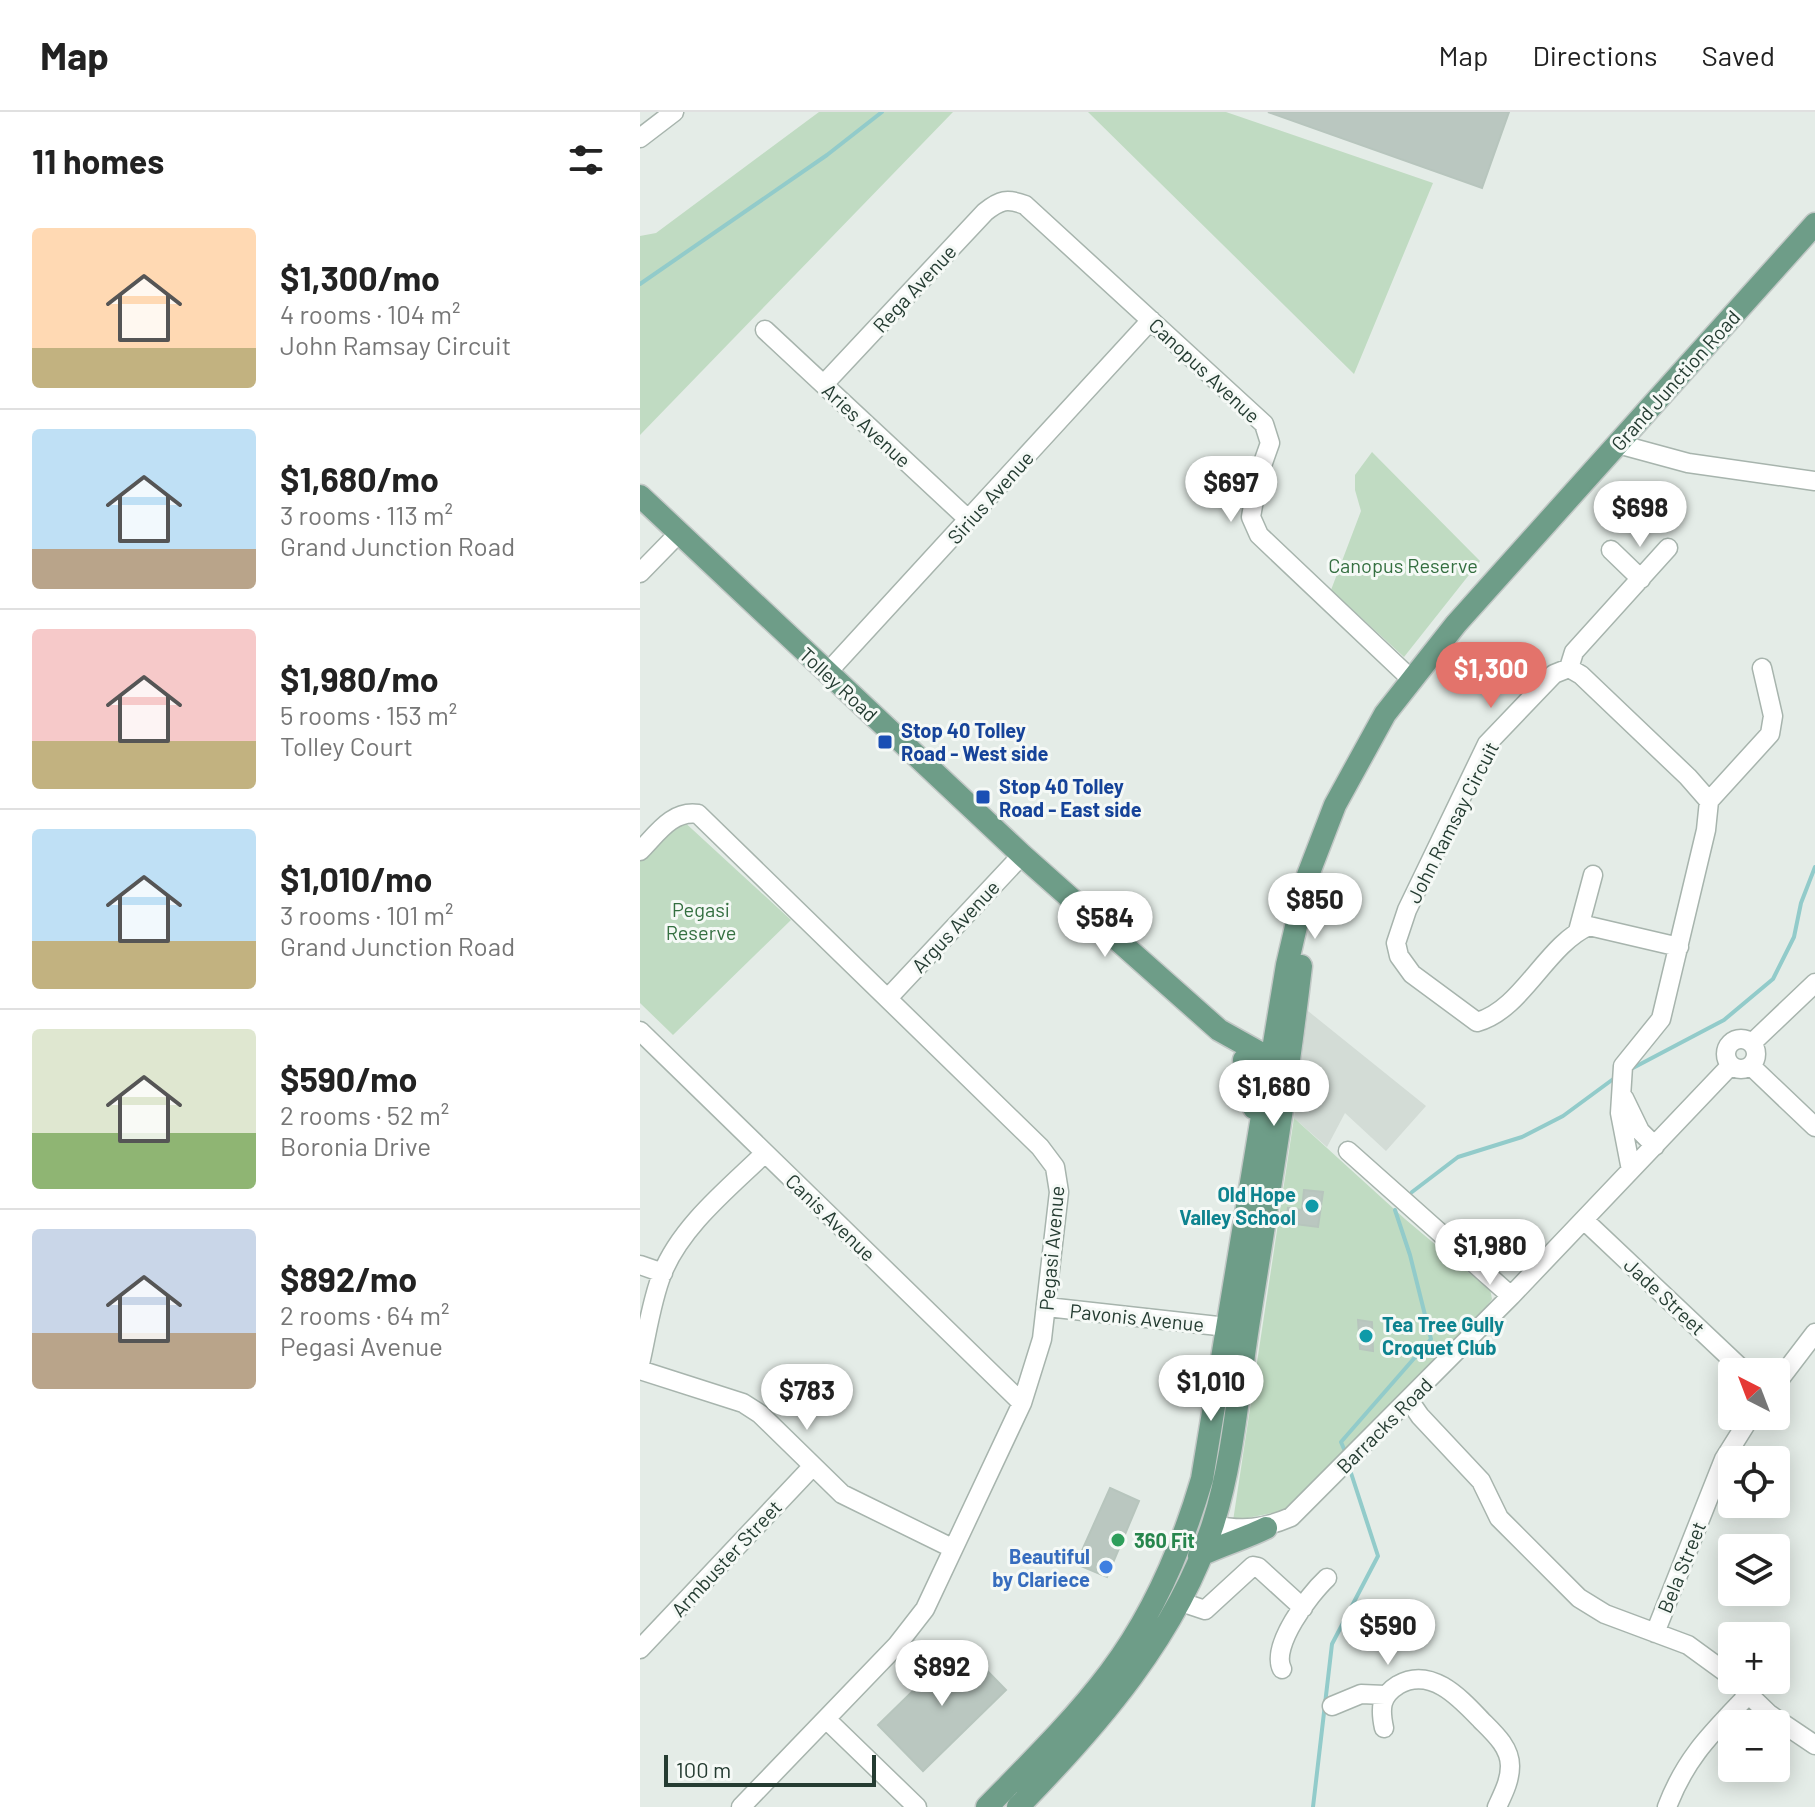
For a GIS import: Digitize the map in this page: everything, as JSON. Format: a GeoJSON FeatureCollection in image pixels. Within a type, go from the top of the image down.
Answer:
{"type":"FeatureCollection","features":[{"type":"Feature","properties":{"kind":"main road","name":"Grand Junction Road"},"geometry":{"type":"LineString","coordinates":[[1018,1807],[1118,1697],[1148,1654],[1178,1601],[1213,1525],[1226,1467],[1246,1213],[1280,1068],[1278,1022],[1299,906],[1335,805],[1360,756],[1411,679],[1504,568],[1815,224]]}},
{"type":"Feature","properties":{"kind":"main road","name":"Tolley Road"},"geometry":{"type":"LineString","coordinates":[[640,496],[1022,855],[1262,1068],[1280,1068]]}},
{"type":"Feature","properties":{"kind":"main road","name":"Grand Junction Road"},"geometry":{"type":"LineString","coordinates":[[987,1807],[1109,1673],[1159,1592],[1190,1518],[1238,1328],[1318,850]]}},
{"type":"Feature","properties":{"kind":"main road"},"geometry":{"type":"LineString","coordinates":[[1246,1213],[1242,1194],[1255,1090],[1244,1052],[1278,1022]]}},
{"type":"Feature","properties":{"kind":"main road"},"geometry":{"type":"LineString","coordinates":[[1190,1518],[1213,1525]]}},
{"type":"Feature","properties":{"kind":"main road"},"geometry":{"type":"LineString","coordinates":[[1199,1556],[1266,1528]]}},
{"type":"Feature","properties":{"kind":"street"},"geometry":{"type":"LineString","coordinates":[[640,138],[674,112]]}},
{"type":"Feature","properties":{"kind":"street","name":"Canopus Avenue"},"geometry":{"type":"LineString","coordinates":[[1009,199],[1025,205],[1264,424],[1270,443],[1258,477],[1251,517],[1259,535],[1411,679]]}},
{"type":"Feature","properties":{"kind":"street","name":"Rega Avenue"},"geometry":{"type":"LineString","coordinates":[[824,384],[985,212],[997,202],[1009,199]]}},
{"type":"Feature","properties":{"kind":"street","name":"Sirius Avenue"},"geometry":{"type":"LineString","coordinates":[[827,673],[1151,320]]}},
{"type":"Feature","properties":{"kind":"street","name":"Aries Avenue"},"geometry":{"type":"LineString","coordinates":[[765,330],[969,520]]}},
{"type":"Feature","properties":{"kind":"street"},"geometry":{"type":"LineString","coordinates":[[1618,444],[1688,463],[1815,481]]}},
{"type":"Feature","properties":{"kind":"street"},"geometry":{"type":"LineString","coordinates":[[640,573],[679,533]]}},
{"type":"Feature","properties":{"kind":"street"},"geometry":{"type":"LineString","coordinates":[[1668,548],[1574,652],[1569,668],[1592,685],[1709,801]]}},
{"type":"Feature","properties":{"kind":"street"},"geometry":{"type":"LineString","coordinates":[[1611,550],[1641,579]]}},
{"type":"Feature","properties":{"kind":"street","name":"John Ramsay Circuit"},"geometry":{"type":"LineString","coordinates":[[1569,668],[1554,674],[1487,744],[1407,910],[1396,943],[1399,956],[1412,974],[1477,1022],[1487,1020],[1507,1003],[1578,931]]}},
{"type":"Feature","properties":{"kind":"street"},"geometry":{"type":"LineString","coordinates":[[1631,1170],[1620,1113],[1621,1080],[1661,1019],[1706,830],[1709,801],[1770,734],[1773,716],[1762,668]]}},
{"type":"Feature","properties":{"kind":"street","name":"Pegasi Avenue"},"geometry":{"type":"LineString","coordinates":[[640,851],[675,817],[686,812],[698,814],[1040,1147],[1055,1167],[1059,1192],[1047,1307],[1037,1364],[1022,1403],[925,1609],[741,1807]]}},
{"type":"Feature","properties":{"kind":"street","name":"Argus Avenue"},"geometry":{"type":"LineString","coordinates":[[888,998],[1022,855]]}},
{"type":"Feature","properties":{"kind":"street"},"geometry":{"type":"LineString","coordinates":[[1578,931],[1593,875]]}},
{"type":"Feature","properties":{"kind":"street"},"geometry":{"type":"LineString","coordinates":[[1578,931],[1589,926],[1679,947]]}},
{"type":"Feature","properties":{"kind":"street"},"geometry":{"type":"LineString","coordinates":[[1752,1043],[1815,983]]}},
{"type":"Feature","properties":{"kind":"street","name":"Canis Avenue"},"geometry":{"type":"LineString","coordinates":[[640,1031],[1022,1403]]}},
{"type":"Feature","properties":{"kind":"street"},"geometry":{"type":"LineString","coordinates":[[1741,1039],[1752,1043],[1756,1052],[1751,1066],[1741,1069],[1731,1065],[1726,1054],[1731,1044],[1741,1039]]}},
{"type":"Feature","properties":{"kind":"street","name":"Barracks Road"},"geometry":{"type":"LineString","coordinates":[[1266,1528],[1291,1517],[1409,1400],[1731,1065]]}},
{"type":"Feature","properties":{"kind":"street"},"geometry":{"type":"LineString","coordinates":[[1751,1066],[1815,1127]]}},
{"type":"Feature","properties":{"kind":"street"},"geometry":{"type":"LineString","coordinates":[[1621,1080],[1640,1131],[1655,1146]]}},
{"type":"Feature","properties":{"kind":"street"},"geometry":{"type":"LineString","coordinates":[[1348,1151],[1511,1296]]}},
{"type":"Feature","properties":{"kind":"street"},"geometry":{"type":"LineString","coordinates":[[765,1153],[694,1225],[676,1249],[663,1273],[640,1367],[743,1403],[760,1414],[812,1467],[855,1503],[952,1548]]}},
{"type":"Feature","properties":{"kind":"street","name":"Jade Street"},"geometry":{"type":"LineString","coordinates":[[1584,1220],[1730,1358]]}},
{"type":"Feature","properties":{"kind":"street"},"geometry":{"type":"LineString","coordinates":[[640,1265],[663,1273]]}},
{"type":"Feature","properties":{"kind":"street","name":"Pavonis Avenue"},"geometry":{"type":"LineString","coordinates":[[1047,1307],[1238,1328]]}},
{"type":"Feature","properties":{"kind":"street"},"geometry":{"type":"LineString","coordinates":[[1790,1366],[1815,1333]]}},
{"type":"Feature","properties":{"kind":"street"},"geometry":{"type":"LineString","coordinates":[[1409,1400],[1420,1416],[1481,1481],[1499,1518],[1579,1598],[1605,1614],[1698,1650],[1718,1666]]}},
{"type":"Feature","properties":{"kind":"street","name":"Bela Street"},"geometry":{"type":"LineString","coordinates":[[1655,1633],[1724,1459],[1742,1430]]}},
{"type":"Feature","properties":{"kind":"street","name":"Armbuster Street"},"geometry":{"type":"LineString","coordinates":[[640,1649],[812,1467]]}},
{"type":"Feature","properties":{"kind":"street"},"geometry":{"type":"LineString","coordinates":[[1213,1525],[1243,1530],[1266,1528]]}},
{"type":"Feature","properties":{"kind":"street"},"geometry":{"type":"LineString","coordinates":[[1178,1601],[1205,1610],[1253,1566],[1258,1567],[1303,1608]]}},
{"type":"Feature","properties":{"kind":"street"},"geometry":{"type":"LineString","coordinates":[[1282,1669],[1278,1654],[1303,1608],[1327,1578]]}},
{"type":"Feature","properties":{"kind":"street"},"geometry":{"type":"LineString","coordinates":[[1332,1706],[1361,1694],[1385,1695],[1402,1683],[1416,1679],[1453,1690],[1501,1739],[1510,1763],[1508,1784],[1497,1807]]}},
{"type":"Feature","properties":{"kind":"street"},"geometry":{"type":"LineString","coordinates":[[1384,1728],[1385,1695]]}},
{"type":"Feature","properties":{"kind":"street"},"geometry":{"type":"LineString","coordinates":[[1667,1807],[1695,1751],[1748,1695],[1815,1745]]}},
{"type":"Feature","properties":{"kind":"street"},"geometry":{"type":"LineString","coordinates":[[826,1719],[917,1807]]}},
{"type":"Feature","properties":{"kind":"shaded area"},"geometry":{"type":"Polygon","coordinates":[[[1308,1011],[1426,1106],[1386,1151],[1345,1113],[1327,1147],[1294,1118],[1308,1011]]]}},
{"type":"Feature","properties":{"kind":"green space"},"geometry":{"type":"Polygon","coordinates":[[[819,112],[953,112],[640,435],[640,236],[656,233],[819,112]]]}},
{"type":"Feature","properties":{"kind":"green space"},"geometry":{"type":"Polygon","coordinates":[[[1088,112],[1226,112],[1433,183],[1354,374],[1088,112]]]}},
{"type":"Feature","properties":{"kind":"green space","name":"Canopus Reserve"},"geometry":{"type":"Polygon","coordinates":[[[1372,452],[1480,561],[1404,657],[1331,590],[1361,511],[1355,490],[1355,475],[1372,452]]]}},
{"type":"Feature","properties":{"kind":"green space","name":"Pegasi Reserve"},"geometry":{"type":"Polygon","coordinates":[[[680,818],[791,920],[673,1035],[640,1003],[640,860],[680,818]]]}},
{"type":"Feature","properties":{"kind":"green space"},"geometry":{"type":"Polygon","coordinates":[[[1294,1118],[1405,1219],[1474,1277],[1485,1282],[1492,1299],[1481,1314],[1287,1510],[1233,1521],[1294,1118]]]}},
{"type":"Feature","properties":{"kind":"building"},"geometry":{"type":"Polygon","coordinates":[[[1268,112],[1509,112],[1482,188],[1268,112]]]}},
{"type":"Feature","properties":{"kind":"building","name":"Old Hope Valley School"},"geometry":{"type":"Polygon","coordinates":[[[1304,1190],[1323,1192],[1318,1227],[1286,1223],[1288,1208],[1302,1210],[1304,1190]]]}},
{"type":"Feature","properties":{"kind":"building","name":"Tea Tree Gully Croquet Club"},"geometry":{"type":"Polygon","coordinates":[[[1358,1320],[1372,1322],[1373,1351],[1360,1349],[1358,1320]]]}},
{"type":"Feature","properties":{"kind":"building"},"geometry":{"type":"Polygon","coordinates":[[[1110,1488],[1139,1501],[1107,1577],[1076,1564],[1110,1488]]]}},
{"type":"Feature","properties":{"kind":"building"},"geometry":{"type":"Polygon","coordinates":[[[961,1644],[1006,1690],[923,1771],[878,1725],[961,1644]]]}},
{"type":"Feature","properties":{"kind":"waterway"},"geometry":{"type":"LineString","coordinates":[[640,284],[827,155],[882,112]]}},
{"type":"Feature","properties":{"kind":"waterway"},"geometry":{"type":"LineString","coordinates":[[1631,1069],[1724,1020],[1773,979],[1794,937],[1801,903],[1815,867]]}},
{"type":"Feature","properties":{"kind":"waterway"},"geometry":{"type":"LineString","coordinates":[[1412,1192],[1458,1157],[1522,1137],[1563,1116],[1616,1077]]}},
{"type":"Feature","properties":{"kind":"waterway"},"geometry":{"type":"LineString","coordinates":[[1344,1449],[1341,1442],[1431,1339],[1395,1210]]}},
{"type":"Feature","properties":{"kind":"waterway"},"geometry":{"type":"LineString","coordinates":[[1313,1807],[1332,1644],[1378,1556],[1351,1473]]}},
{"type":"Feature","properties":{"kind":"place","name":"Stop 40 Tolley Road - West side"},"geometry":{"type":"Point","coordinates":[885,742]}},
{"type":"Feature","properties":{"kind":"place","name":"Stop 40 Tolley Road - East side"},"geometry":{"type":"Point","coordinates":[983,797]}},
{"type":"Feature","properties":{"kind":"place","name":"Old Hope Valley School"},"geometry":{"type":"Point","coordinates":[1312,1206]}},
{"type":"Feature","properties":{"kind":"place","name":"Tea Tree Gully Croquet Club"},"geometry":{"type":"Point","coordinates":[1366,1336]}},
{"type":"Feature","properties":{"kind":"place","name":"360 Fit"},"geometry":{"type":"Point","coordinates":[1118,1540]}},
{"type":"Feature","properties":{"kind":"place","name":"Beautiful by Clariece"},"geometry":{"type":"Point","coordinates":[1106,1567]}}]}
